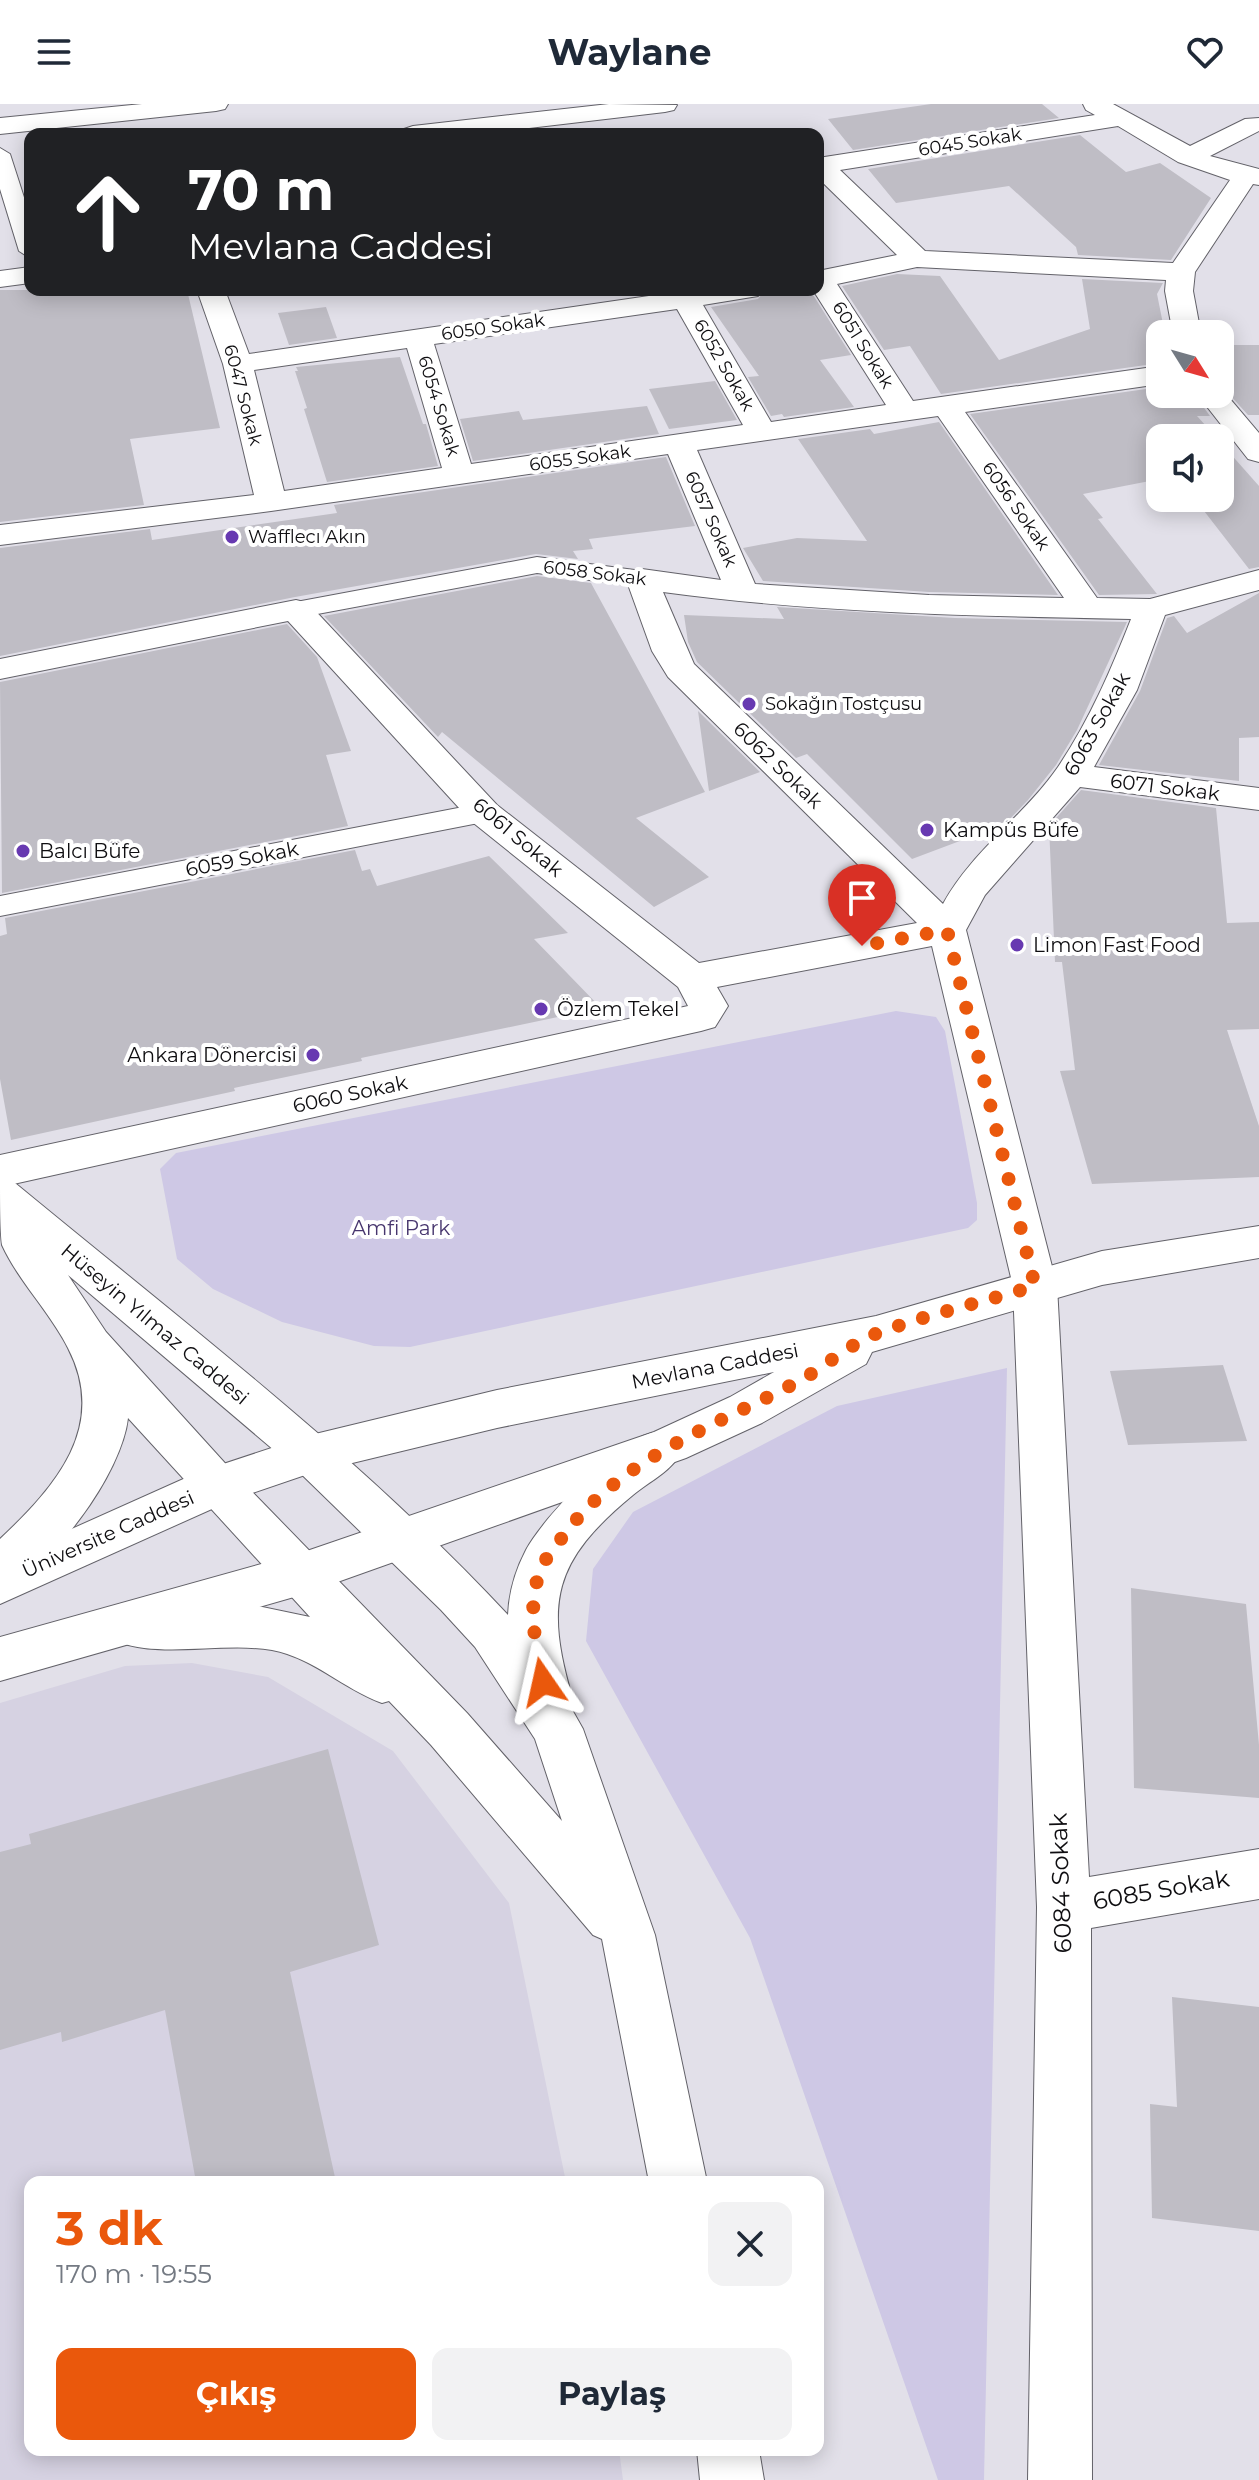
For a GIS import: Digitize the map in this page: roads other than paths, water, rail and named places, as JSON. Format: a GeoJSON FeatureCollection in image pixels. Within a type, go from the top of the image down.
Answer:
{"type":"FeatureCollection","features":[{"type":"Feature","properties":{"kind":"street"},"geometry":{"type":"LineString","coordinates":[[0,126],[140,123],[167,106],[216,104]]}},
{"type":"Feature","properties":{"kind":"street"},"geometry":{"type":"LineString","coordinates":[[1093,104],[1187,157],[1252,176],[1181,272],[1179,291],[1184,320]]}},
{"type":"Feature","properties":{"kind":"street"},"geometry":{"type":"LineString","coordinates":[[1187,157],[1257,125],[1234,104]]}},
{"type":"Feature","properties":{"kind":"street"},"geometry":{"type":"LineString","coordinates":[[494,128],[670,111]]}},
{"type":"Feature","properties":{"kind":"street","name":"6045 Sokak"},"geometry":{"type":"LineString","coordinates":[[824,165],[1122,118]]}},
{"type":"Feature","properties":{"kind":"street"},"geometry":{"type":"LineString","coordinates":[[0,154],[24,232]]}},
{"type":"Feature","properties":{"kind":"street"},"geometry":{"type":"LineString","coordinates":[[824,171],[917,259]]}},
{"type":"Feature","properties":{"kind":"street"},"geometry":{"type":"LineString","coordinates":[[824,279],[917,259],[1181,272]]}},
{"type":"Feature","properties":{"kind":"street"},"geometry":{"type":"LineString","coordinates":[[0,279],[24,276]]}},
{"type":"Feature","properties":{"kind":"street","name":"6051 Sokak"},"geometry":{"type":"LineString","coordinates":[[824,288],[905,412]]}},
{"type":"Feature","properties":{"kind":"street","name":"6047 Sokak"},"geometry":{"type":"LineString","coordinates":[[213,296],[238,364],[271,502]]}},
{"type":"Feature","properties":{"kind":"street","name":"6050 Sokak"},"geometry":{"type":"LineString","coordinates":[[238,364],[418,338],[562,302],[707,296]]}},
{"type":"Feature","properties":{"kind":"street","name":"6052 Sokak"},"geometry":{"type":"LineString","coordinates":[[686,299],[762,432]]}},
{"type":"Feature","properties":{"kind":"street","name":"6054 Sokak"},"geometry":{"type":"LineString","coordinates":[[418,338],[459,475]]}},
{"type":"Feature","properties":{"kind":"street","name":"6055 Sokak"},"geometry":{"type":"LineString","coordinates":[[0,535],[271,502],[1146,377]]}},
{"type":"Feature","properties":{"kind":"street","name":"6056 Sokak"},"geometry":{"type":"LineString","coordinates":[[946,406],[1086,606]]}},
{"type":"Feature","properties":{"kind":"street"},"geometry":{"type":"LineString","coordinates":[[1223,408],[1259,453]]}},
{"type":"Feature","properties":{"kind":"street","name":"6057 Sokak"},"geometry":{"type":"LineString","coordinates":[[679,445],[743,593]]}},
{"type":"Feature","properties":{"kind":"street","name":"6058 Sokak"},"geometry":{"type":"LineString","coordinates":[[0,669],[537,565],[743,593],[929,605],[1151,609]]}},
{"type":"Feature","properties":{"kind":"street","name":"6062 Sokak"},"geometry":{"type":"LineString","coordinates":[[642,579],[669,651],[680,670],[947,930]]}},
{"type":"Feature","properties":{"kind":"street"},"geometry":{"type":"LineString","coordinates":[[1151,609],[1259,580]]}},
{"type":"Feature","properties":{"kind":"street","name":"6063 Sokak"},"geometry":{"type":"LineString","coordinates":[[947,930],[970,888],[1071,775],[1120,690],[1151,609]]}},
{"type":"Feature","properties":{"kind":"street","name":"6061 Sokak"},"geometry":{"type":"LineString","coordinates":[[296,610],[484,813],[696,998]]}},
{"type":"Feature","properties":{"kind":"street","name":"6071 Sokak"},"geometry":{"type":"LineString","coordinates":[[1071,775],[1259,799]]}},
{"type":"Feature","properties":{"kind":"street","name":"6059 Sokak"},"geometry":{"type":"LineString","coordinates":[[0,906],[484,813]]}},
{"type":"Feature","properties":{"kind":"street"},"geometry":{"type":"LineString","coordinates":[[947,930],[1035,1286]]}},
{"type":"Feature","properties":{"kind":"street","name":"6060 Sokak"},"geometry":{"type":"LineString","coordinates":[[0,1171],[696,998],[947,930]]}},
{"type":"Feature","properties":{"kind":"street","name":"Hüseyin Yılmaz Caddesi"},"geometry":{"type":"LineString","coordinates":[[0,1194],[311,1454],[398,1539]]}},
{"type":"Feature","properties":{"kind":"street"},"geometry":{"type":"LineString","coordinates":[[0,1209],[90,1345],[216,1486],[449,1729],[628,1935]]}},
{"type":"Feature","properties":{"kind":"street","name":"Mevlana Caddesi"},"geometry":{"type":"LineString","coordinates":[[216,1486],[311,1454],[497,1409],[876,1334],[1102,1268],[1259,1242]]}},
{"type":"Feature","properties":{"kind":"street","name":"6084 Sokak"},"geometry":{"type":"LineString","coordinates":[[1035,1286],[1064,1907],[1060,2480]]}},
{"type":"Feature","properties":{"kind":"street"},"geometry":{"type":"LineString","coordinates":[[0,1659],[301,1574],[670,1445],[746,1410],[876,1334]]}},
{"type":"Feature","properties":{"kind":"street"},"geometry":{"type":"LineString","coordinates":[[0,1568],[72,1494],[95,1463],[104,1430],[106,1402],[90,1345]]}},
{"type":"Feature","properties":{"kind":"street"},"geometry":{"type":"LineString","coordinates":[[670,1445],[626,1472],[597,1497],[568,1530],[542,1566],[533,1602],[534,1638],[543,1682],[628,1935],[677,2176]]}},
{"type":"Feature","properties":{"kind":"street","name":"Üniversite Caddesi"},"geometry":{"type":"LineString","coordinates":[[0,1583],[216,1486]]}},
{"type":"Feature","properties":{"kind":"street"},"geometry":{"type":"LineString","coordinates":[[398,1539],[492,1632],[557,1729]]}},
{"type":"Feature","properties":{"kind":"street"},"geometry":{"type":"LineString","coordinates":[[121,1627],[239,1626],[276,1630],[313,1640],[348,1659],[449,1729]]}},
{"type":"Feature","properties":{"kind":"street","name":"6085 Sokak"},"geometry":{"type":"LineString","coordinates":[[1064,1907],[1259,1874]]}},
{"type":"Feature","properties":{"kind":"street"},"geometry":{"type":"LineString","coordinates":[[729,2456],[732,2480]]}},
{"type":"Feature","properties":{"kind":"place","name":"Wafflecı Akın"},"geometry":{"type":"Point","coordinates":[232,537]}},
{"type":"Feature","properties":{"kind":"place","name":"Sokağın Tostçusu"},"geometry":{"type":"Point","coordinates":[749,704]}},
{"type":"Feature","properties":{"kind":"place","name":"Kampüs Büfe"},"geometry":{"type":"Point","coordinates":[927,830]}},
{"type":"Feature","properties":{"kind":"place","name":"Balcı Büfe"},"geometry":{"type":"Point","coordinates":[23,851]}},
{"type":"Feature","properties":{"kind":"place","name":"Limon Fast Food"},"geometry":{"type":"Point","coordinates":[1017,945]}},
{"type":"Feature","properties":{"kind":"place","name":"Özlem Tekel"},"geometry":{"type":"Point","coordinates":[541,1009]}},
{"type":"Feature","properties":{"kind":"place","name":"Ankara Dönercisi"},"geometry":{"type":"Point","coordinates":[313,1055]}},
{"type":"Feature","properties":{"kind":"park label","name":"Amfi Park"},"geometry":{"type":"Point","coordinates":[401,1228]}}]}
